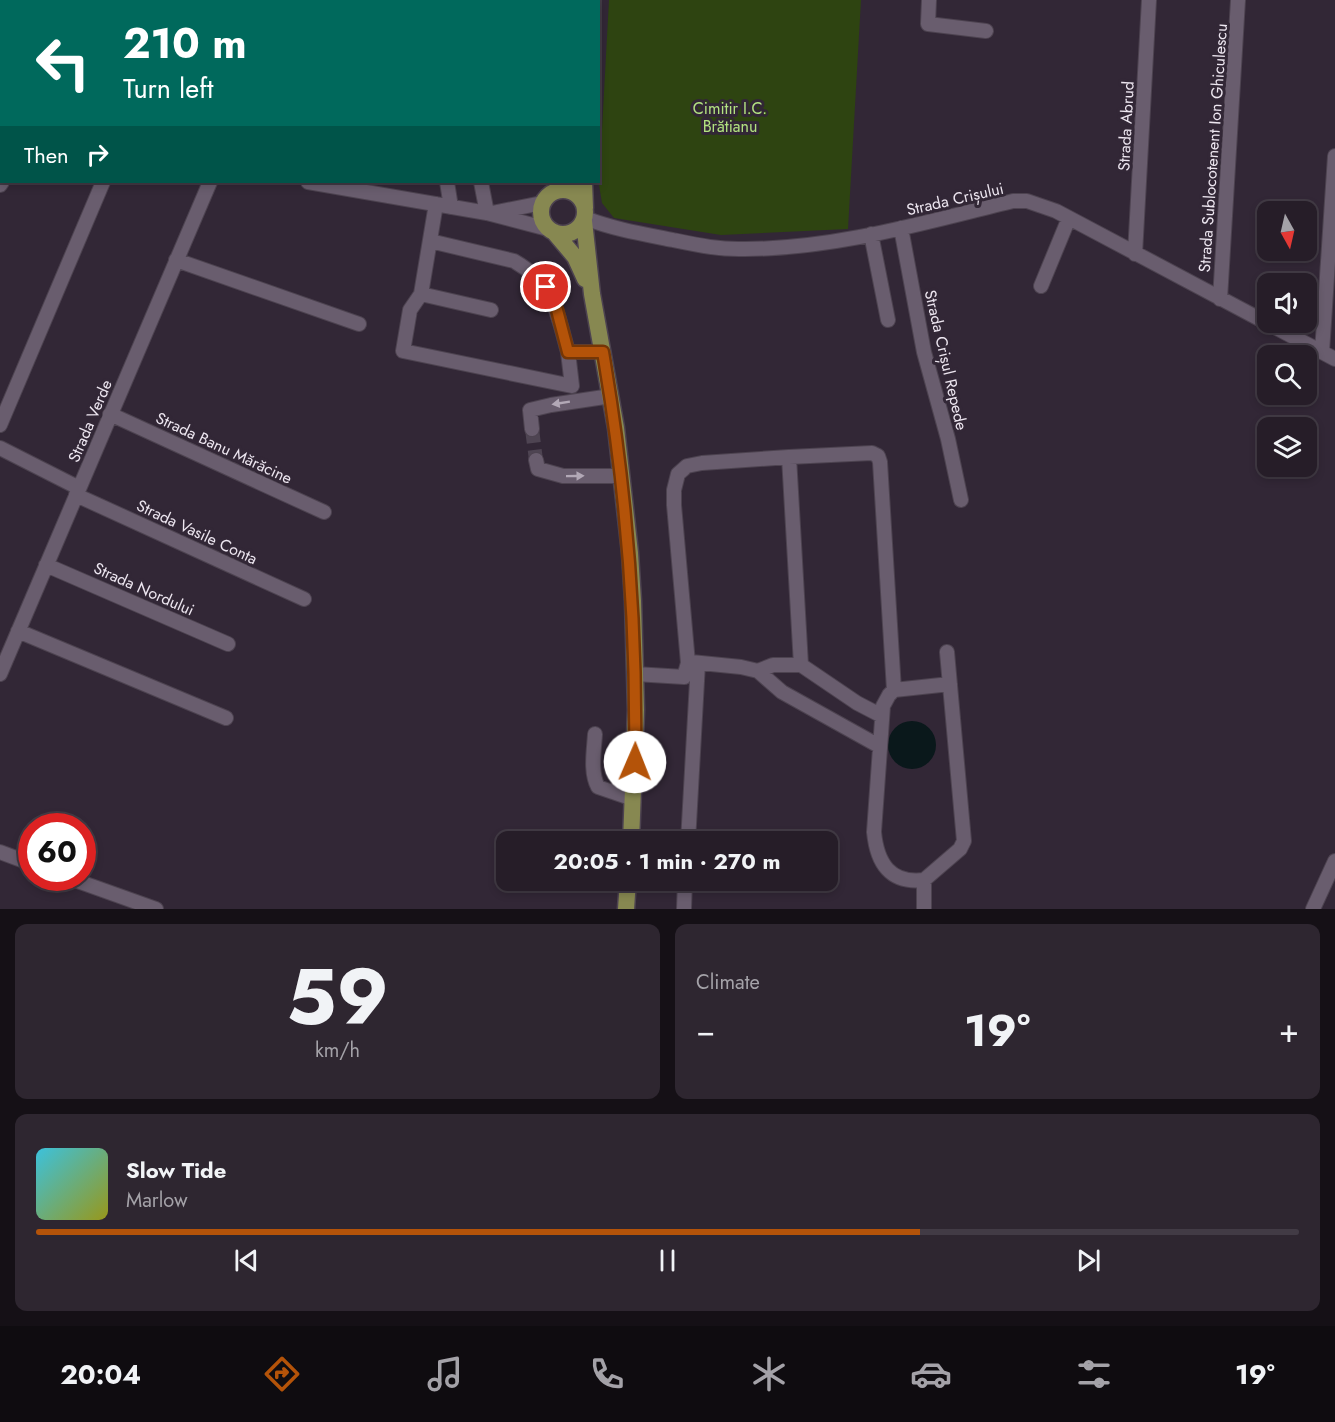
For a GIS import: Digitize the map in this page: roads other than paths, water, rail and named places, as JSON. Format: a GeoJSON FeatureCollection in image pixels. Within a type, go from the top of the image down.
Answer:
{"type":"FeatureCollection","features":[{"type":"Feature","properties":{"kind":"main road"},"geometry":{"type":"LineString","coordinates":[[591,294],[575,257],[541,217],[547,193],[572,185],[585,216],[591,294],[603,352],[622,476],[633,601],[635,674],[632,831]]}},
{"type":"Feature","properties":{"kind":"main road"},"geometry":{"type":"LineString","coordinates":[[551,231],[568,234],[575,231],[585,216]]}},
{"type":"Feature","properties":{"kind":"main road"},"geometry":{"type":"LineString","coordinates":[[626,909],[627,891]]}},
{"type":"Feature","properties":{"kind":"street"},"geometry":{"type":"LineString","coordinates":[[929,0],[928,24],[986,31]]}},
{"type":"Feature","properties":{"kind":"street","name":"Strada Abrud"},"geometry":{"type":"LineString","coordinates":[[1135,254],[1149,0]]}},
{"type":"Feature","properties":{"kind":"street","name":"Strada Sublocotenent Ion Ghiculescu"},"geometry":{"type":"LineString","coordinates":[[1220,299],[1238,0]]}},
{"type":"Feature","properties":{"kind":"street"},"geometry":{"type":"LineString","coordinates":[[1322,352],[1335,156]]}},
{"type":"Feature","properties":{"kind":"street"},"geometry":{"type":"LineString","coordinates":[[0,424],[103,183]]}},
{"type":"Feature","properties":{"kind":"street","name":"Strada Verde"},"geometry":{"type":"LineString","coordinates":[[0,674],[210,183]]}},
{"type":"Feature","properties":{"kind":"street"},"geometry":{"type":"LineString","coordinates":[[314,183],[488,213],[551,231]]}},
{"type":"Feature","properties":{"kind":"street"},"geometry":{"type":"LineString","coordinates":[[447,183],[451,207]]}},
{"type":"Feature","properties":{"kind":"street"},"geometry":{"type":"LineString","coordinates":[[481,183],[488,213]]}},
{"type":"Feature","properties":{"kind":"street"},"geometry":{"type":"LineString","coordinates":[[488,213],[547,193]]}},
{"type":"Feature","properties":{"kind":"street","name":"Strada Crișului"},"geometry":{"type":"LineString","coordinates":[[585,216],[627,232],[720,248],[783,247],[871,234],[1013,201],[1027,201],[1042,205],[1069,218],[1335,359]]}},
{"type":"Feature","properties":{"kind":"street"},"geometry":{"type":"LineString","coordinates":[[430,241],[514,261],[527,269],[546,287],[557,310],[568,352],[572,386],[403,351],[410,310],[421,294],[436,204]]}},
{"type":"Feature","properties":{"kind":"street"},"geometry":{"type":"LineString","coordinates":[[1041,286],[1069,218]]}},
{"type":"Feature","properties":{"kind":"street","name":"Strada Crișul Repede"},"geometry":{"type":"LineString","coordinates":[[901,228],[924,352],[948,439],[961,500]]}},
{"type":"Feature","properties":{"kind":"street"},"geometry":{"type":"LineString","coordinates":[[871,234],[888,320]]}},
{"type":"Feature","properties":{"kind":"street"},"geometry":{"type":"LineString","coordinates":[[176,260],[358,324]]}},
{"type":"Feature","properties":{"kind":"street"},"geometry":{"type":"LineString","coordinates":[[421,294],[491,310]]}},
{"type":"Feature","properties":{"kind":"street"},"geometry":{"type":"LineString","coordinates":[[568,352],[603,352]]}},
{"type":"Feature","properties":{"kind":"street"},"geometry":{"type":"LineString","coordinates":[[532,429],[530,410],[610,396]]}},
{"type":"Feature","properties":{"kind":"street","name":"Strada Banu Mărăcine"},"geometry":{"type":"LineString","coordinates":[[110,414],[324,512]]}},
{"type":"Feature","properties":{"kind":"street","name":"Strada Vasile Conta"},"geometry":{"type":"LineString","coordinates":[[0,448],[78,491],[304,599]]}},
{"type":"Feature","properties":{"kind":"street"},"geometry":{"type":"LineString","coordinates":[[688,831],[693,663],[674,505],[674,490],[678,474],[687,466],[857,452],[872,453],[878,456],[894,690]]}},
{"type":"Feature","properties":{"kind":"street"},"geometry":{"type":"LineString","coordinates":[[789,456],[801,665]]}},
{"type":"Feature","properties":{"kind":"street"},"geometry":{"type":"LineString","coordinates":[[536,460],[538,469],[563,476],[622,476]]}},
{"type":"Feature","properties":{"kind":"street","name":"Strada Nordului"},"geometry":{"type":"LineString","coordinates":[[46,565],[228,644]]}},
{"type":"Feature","properties":{"kind":"street"},"geometry":{"type":"LineString","coordinates":[[18,631],[226,718]]}},
{"type":"Feature","properties":{"kind":"street"},"geometry":{"type":"LineString","coordinates":[[947,652],[951,684],[964,841],[960,849],[924,880],[914,881],[897,876],[883,866],[875,846],[883,706],[894,690],[951,684]]}},
{"type":"Feature","properties":{"kind":"street"},"geometry":{"type":"LineString","coordinates":[[693,663],[741,667],[758,671],[782,692],[879,746]]}},
{"type":"Feature","properties":{"kind":"street"},"geometry":{"type":"LineString","coordinates":[[635,674],[684,677],[693,663]]}},
{"type":"Feature","properties":{"kind":"street"},"geometry":{"type":"LineString","coordinates":[[758,671],[773,665],[801,665],[857,703],[882,716]]}},
{"type":"Feature","properties":{"kind":"street"},"geometry":{"type":"LineString","coordinates":[[595,734],[593,769],[594,780],[598,787],[633,799]]}},
{"type":"Feature","properties":{"kind":"street"},"geometry":{"type":"LineString","coordinates":[[0,852],[18,859]]}},
{"type":"Feature","properties":{"kind":"street"},"geometry":{"type":"LineString","coordinates":[[1313,909],[1335,861]]}},
{"type":"Feature","properties":{"kind":"street"},"geometry":{"type":"LineString","coordinates":[[924,880],[924,909]]}},
{"type":"Feature","properties":{"kind":"street"},"geometry":{"type":"LineString","coordinates":[[96,888],[156,909]]}},
{"type":"Feature","properties":{"kind":"street"},"geometry":{"type":"LineString","coordinates":[[684,909],[685,891]]}},
{"type":"Feature","properties":{"kind":"tunnel"},"geometry":{"type":"LineString","coordinates":[[532,429],[536,460]]}},
{"type":"Feature","properties":{"kind":"park label","name":"Cimitir I.C. Brătianu"},"geometry":{"type":"Point","coordinates":[730,117]}}]}
